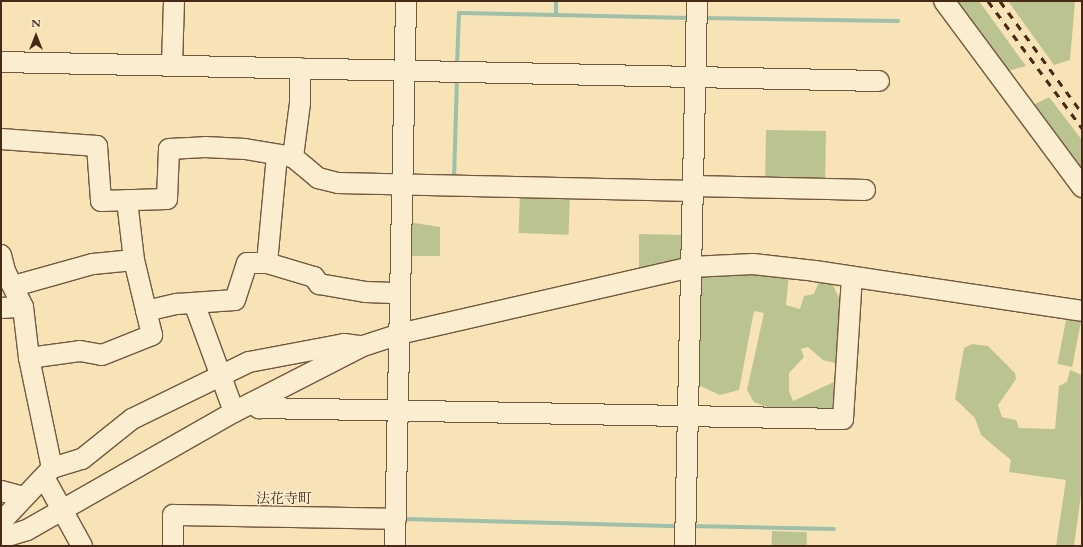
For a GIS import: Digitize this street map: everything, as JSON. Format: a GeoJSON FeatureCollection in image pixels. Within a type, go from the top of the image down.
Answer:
{"type":"FeatureCollection","features":[{"type":"Feature","properties":{"kind":"street"},"geometry":{"type":"LineString","coordinates":[[172,65],[174,1]]}},
{"type":"Feature","properties":{"kind":"street"},"geometry":{"type":"LineString","coordinates":[[395,546],[406,1]]}},
{"type":"Feature","properties":{"kind":"street"},"geometry":{"type":"LineString","coordinates":[[685,546],[697,1]]}},
{"type":"Feature","properties":{"kind":"street"},"geometry":{"type":"LineString","coordinates":[[944,1],[1082,187]]}},
{"type":"Feature","properties":{"kind":"street"},"geometry":{"type":"LineString","coordinates":[[1,62],[878,81]]}},
{"type":"Feature","properties":{"kind":"street"},"geometry":{"type":"LineString","coordinates":[[267,263],[285,156],[300,103],[300,68]]}},
{"type":"Feature","properties":{"kind":"street"},"geometry":{"type":"LineString","coordinates":[[1,139],[97,146],[101,201],[167,199],[169,150],[245,149],[285,156],[318,178],[338,184],[865,190]]}},
{"type":"Feature","properties":{"kind":"street"},"geometry":{"type":"LineString","coordinates":[[29,358],[80,351],[102,355],[152,335],[134,260],[127,200]]}},
{"type":"Feature","properties":{"kind":"street"},"geometry":{"type":"LineString","coordinates":[[1,255],[5,271],[14,286],[23,307],[29,358],[48,474],[62,510],[82,546]]}},
{"type":"Feature","properties":{"kind":"street"},"geometry":{"type":"LineString","coordinates":[[14,286],[93,264],[134,260]]}},
{"type":"Feature","properties":{"kind":"street"},"geometry":{"type":"LineString","coordinates":[[146,311],[194,303],[235,300],[248,263],[267,263],[314,277],[319,284],[366,292],[400,293]]}},
{"type":"Feature","properties":{"kind":"street"},"geometry":{"type":"LineString","coordinates":[[1,538],[27,530],[234,412],[363,346],[400,334],[691,267],[752,264],[852,277],[1082,311]]}},
{"type":"Feature","properties":{"kind":"street"},"geometry":{"type":"LineString","coordinates":[[252,403],[258,408],[843,419],[852,277]]}},
{"type":"Feature","properties":{"kind":"street"},"geometry":{"type":"LineString","coordinates":[[194,303],[219,375],[234,412]]}},
{"type":"Feature","properties":{"kind":"street"},"geometry":{"type":"LineString","coordinates":[[1,308],[23,307]]}},
{"type":"Feature","properties":{"kind":"street"},"geometry":{"type":"LineString","coordinates":[[1,522],[48,474],[82,459],[132,419],[219,375],[249,362],[298,351],[344,344],[363,346]]}},
{"type":"Feature","properties":{"kind":"street"},"geometry":{"type":"LineString","coordinates":[[1,491],[24,497]]}},
{"type":"Feature","properties":{"kind":"street"},"geometry":{"type":"LineString","coordinates":[[172,546],[173,515],[396,519]]}},
{"type":"Feature","properties":{"kind":"green space"},"geometry":{"type":"Polygon","coordinates":[[[956,1],[979,1],[1026,66],[1008,71],[956,1]]]}},
{"type":"Feature","properties":{"kind":"green space"},"geometry":{"type":"Polygon","coordinates":[[[1008,1],[1075,1],[1070,60],[1054,65],[1008,1]]]}},
{"type":"Feature","properties":{"kind":"green space"},"geometry":{"type":"Polygon","coordinates":[[[1049,97],[1082,140],[1082,169],[1033,105],[1049,97]]]}},
{"type":"Feature","properties":{"kind":"green space"},"geometry":{"type":"Polygon","coordinates":[[[766,130],[826,131],[825,183],[765,182],[766,130]]]}},
{"type":"Feature","properties":{"kind":"green space"},"geometry":{"type":"Polygon","coordinates":[[[520,193],[570,195],[569,235],[519,233],[520,193]]]}},
{"type":"Feature","properties":{"kind":"green space"},"geometry":{"type":"Polygon","coordinates":[[[408,222],[440,227],[440,256],[407,256],[408,222]]]}},
{"type":"Feature","properties":{"kind":"green space"},"geometry":{"type":"Polygon","coordinates":[[[639,234],[685,235],[685,258],[639,275],[639,234]]]}},
{"type":"Feature","properties":{"kind":"green space"},"geometry":{"type":"Polygon","coordinates":[[[701,273],[789,274],[786,305],[800,309],[804,296],[814,294],[819,281],[831,281],[846,313],[842,359],[835,363],[823,360],[808,347],[801,349],[804,357],[789,373],[789,391],[793,401],[836,381],[840,409],[780,412],[754,402],[747,390],[764,313],[754,311],[739,390],[720,395],[694,383],[701,273]]]}},
{"type":"Feature","properties":{"kind":"green space"},"geometry":{"type":"Polygon","coordinates":[[[1067,315],[1082,318],[1072,367],[1057,364],[1067,315]]]}},
{"type":"Feature","properties":{"kind":"green space"},"geometry":{"type":"Polygon","coordinates":[[[972,344],[988,346],[1015,373],[1016,379],[998,405],[1002,417],[1016,420],[1019,428],[1055,429],[1059,386],[1067,382],[1070,370],[1082,375],[1082,487],[1074,546],[1056,546],[1066,480],[1009,472],[1011,460],[981,435],[975,418],[955,399],[964,348],[972,344]]]}},
{"type":"Feature","properties":{"kind":"green space"},"geometry":{"type":"Polygon","coordinates":[[[772,531],[807,532],[806,546],[771,546],[772,531]]]}},
{"type":"Feature","properties":{"kind":"waterway"},"geometry":{"type":"LineString","coordinates":[[457,65],[459,13],[556,15],[556,1]]}},
{"type":"Feature","properties":{"kind":"waterway"},"geometry":{"type":"LineString","coordinates":[[556,15],[690,18]]}},
{"type":"Feature","properties":{"kind":"waterway"},"geometry":{"type":"LineString","coordinates":[[702,18],[898,21]]}},
{"type":"Feature","properties":{"kind":"waterway"},"geometry":{"type":"LineString","coordinates":[[454,179],[457,79]]}},
{"type":"Feature","properties":{"kind":"waterway"},"geometry":{"type":"LineString","coordinates":[[403,519],[679,526]]}},
{"type":"Feature","properties":{"kind":"waterway"},"geometry":{"type":"LineString","coordinates":[[690,526],[834,529]]}},
{"type":"Feature","properties":{"kind":"railway"},"geometry":{"type":"LineString","coordinates":[[988,1],[1082,128]]}},
{"type":"Feature","properties":{"kind":"railway"},"geometry":{"type":"LineString","coordinates":[[1000,1],[1082,113]]}},
{"type":"Feature","properties":{"kind":"district","name":"法花寺町"},"geometry":{"type":"Point","coordinates":[284,499]}}]}
